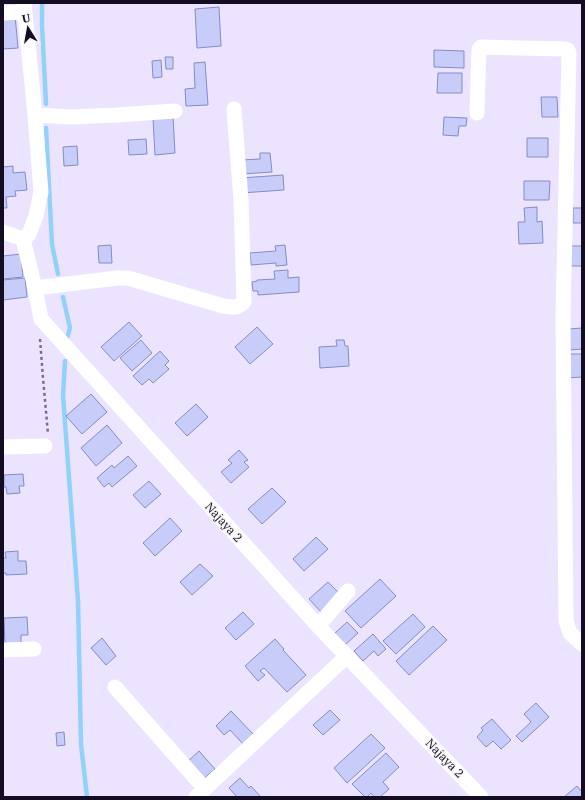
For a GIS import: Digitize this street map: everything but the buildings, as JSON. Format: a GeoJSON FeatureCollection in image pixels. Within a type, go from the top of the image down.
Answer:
{"type":"FeatureCollection","features":[{"type":"Feature","properties":{"kind":"street"},"geometry":{"type":"LineString","coordinates":[[3,13],[24,7],[35,115],[41,192],[36,216],[29,234],[23,239]]}},
{"type":"Feature","properties":{"kind":"street"},"geometry":{"type":"LineString","coordinates":[[477,113],[479,49],[481,47],[568,50],[563,317],[566,621],[570,634],[582,644]]}},
{"type":"Feature","properties":{"kind":"street"},"geometry":{"type":"LineString","coordinates":[[35,288],[128,278],[223,306],[240,306],[244,302],[244,294],[241,200],[234,109]]}},
{"type":"Feature","properties":{"kind":"street"},"geometry":{"type":"LineString","coordinates":[[35,115],[71,117],[175,111]]}},
{"type":"Feature","properties":{"kind":"street"},"geometry":{"type":"LineString","coordinates":[[3,232],[23,239]]}},
{"type":"Feature","properties":{"kind":"street"},"geometry":{"type":"LineString","coordinates":[[23,239],[41,319]]}},
{"type":"Feature","properties":{"kind":"street","name":"Najaya 2"},"geometry":{"type":"LineString","coordinates":[[41,319],[318,626],[481,797]]}},
{"type":"Feature","properties":{"kind":"street"},"geometry":{"type":"LineString","coordinates":[[3,447],[45,446]]}},
{"type":"Feature","properties":{"kind":"street"},"geometry":{"type":"LineString","coordinates":[[318,626],[348,591]]}},
{"type":"Feature","properties":{"kind":"street"},"geometry":{"type":"LineString","coordinates":[[3,650],[34,649]]}},
{"type":"Feature","properties":{"kind":"street"},"geometry":{"type":"LineString","coordinates":[[115,687],[201,793],[347,656]]}},
{"type":"Feature","properties":{"kind":"path"},"geometry":{"type":"LineString","coordinates":[[41,319],[40,344],[48,434],[48,441],[45,446]]}},
{"type":"Feature","properties":{"kind":"waterway"},"geometry":{"type":"LineString","coordinates":[[42,3],[46,104]]}},
{"type":"Feature","properties":{"kind":"waterway"},"geometry":{"type":"LineString","coordinates":[[46,128],[52,244],[58,274]]}},
{"type":"Feature","properties":{"kind":"waterway"},"geometry":{"type":"LineString","coordinates":[[63,297],[70,328],[66,342]]}},
{"type":"Feature","properties":{"kind":"waterway"},"geometry":{"type":"LineString","coordinates":[[65,361],[63,395],[78,601],[81,744],[87,797]]}}]}
